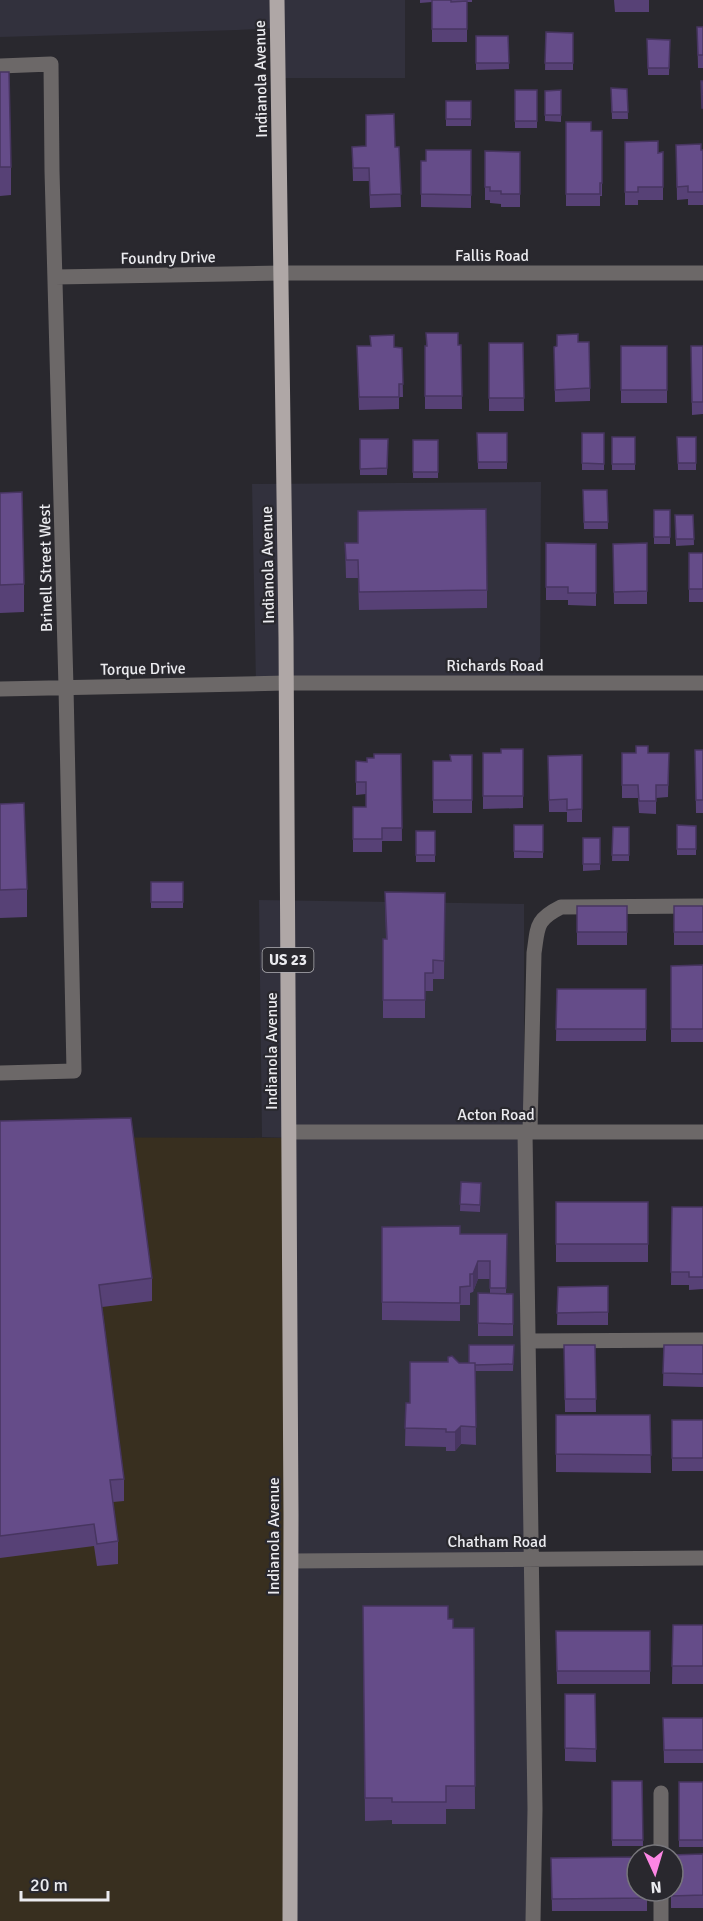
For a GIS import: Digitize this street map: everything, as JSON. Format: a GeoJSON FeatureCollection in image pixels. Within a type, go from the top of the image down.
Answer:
{"type":"FeatureCollection","features":[{"type":"Feature","properties":{"kind":"main road","name":"Indianola Avenue"},"geometry":{"type":"LineString","coordinates":[[277,0],[290,1132],[292,1561],[290,1921]]}},
{"type":"Feature","properties":{"kind":"street","name":"Brinell Street West"},"geometry":{"type":"LineString","coordinates":[[0,66],[51,64],[74,1071],[0,1073]]}},
{"type":"Feature","properties":{"kind":"street","name":"Fallis Road"},"geometry":{"type":"LineString","coordinates":[[281,273],[703,273]]}},
{"type":"Feature","properties":{"kind":"street","name":"Foundry Drive"},"geometry":{"type":"LineString","coordinates":[[55,277],[281,273]]}},
{"type":"Feature","properties":{"kind":"street","name":"Richards Road"},"geometry":{"type":"LineString","coordinates":[[286,684],[703,683]]}},
{"type":"Feature","properties":{"kind":"street","name":"Torque Drive"},"geometry":{"type":"LineString","coordinates":[[0,689],[286,684]]}},
{"type":"Feature","properties":{"kind":"street"},"geometry":{"type":"LineString","coordinates":[[533,1921],[535,1809],[528,1341],[528,1132],[534,953],[538,927],[545,915],[561,907],[703,906]]}},
{"type":"Feature","properties":{"kind":"street","name":"Acton Road"},"geometry":{"type":"LineString","coordinates":[[290,1132],[703,1132]]}},
{"type":"Feature","properties":{"kind":"street"},"geometry":{"type":"LineString","coordinates":[[528,1341],[703,1340]]}},
{"type":"Feature","properties":{"kind":"street","name":"Chatham Road"},"geometry":{"type":"LineString","coordinates":[[292,1561],[703,1558]]}},
{"type":"Feature","properties":{"kind":"street"},"geometry":{"type":"LineString","coordinates":[[661,1793],[661,1843]]}},
{"type":"Feature","properties":{"kind":"street"},"geometry":{"type":"LineString","coordinates":[[661,1903],[661,1921]]}},
{"type":"Feature","properties":{"kind":"shaded area"},"geometry":{"type":"Polygon","coordinates":[[[0,0],[276,0],[277,28],[0,37],[0,0]]]}},
{"type":"Feature","properties":{"kind":"shaded area"},"geometry":{"type":"Polygon","coordinates":[[[282,0],[405,0],[405,78],[283,78],[282,0]]]}},
{"type":"Feature","properties":{"kind":"shaded area"},"geometry":{"type":"Polygon","coordinates":[[[541,482],[540,683],[256,685],[252,484],[541,482]]]}},
{"type":"Feature","properties":{"kind":"shaded area"},"geometry":{"type":"Polygon","coordinates":[[[259,900],[524,904],[524,1135],[537,1921],[297,1921],[291,1138],[262,1137],[259,900]]]}},
{"type":"Feature","properties":{"kind":"shaded area"},"geometry":{"type":"Polygon","coordinates":[[[0,1137],[291,1138],[297,1921],[0,1921],[0,1137]]]}},
{"type":"Feature","properties":{"kind":"building"},"geometry":{"type":"Polygon","coordinates":[[[432,0],[467,1],[467,29],[432,29],[432,0]]]}},
{"type":"Feature","properties":{"kind":"building"},"geometry":{"type":"Polygon","coordinates":[[[697,27],[703,27],[703,55],[698,55],[697,27]]]}},
{"type":"Feature","properties":{"kind":"building"},"geometry":{"type":"Polygon","coordinates":[[[546,32],[573,33],[573,63],[545,63],[546,32]]]}},
{"type":"Feature","properties":{"kind":"building"},"geometry":{"type":"Polygon","coordinates":[[[476,36],[508,36],[509,63],[476,63],[476,36]]]}},
{"type":"Feature","properties":{"kind":"building"},"geometry":{"type":"Polygon","coordinates":[[[647,39],[670,40],[669,68],[648,68],[647,39]]]}},
{"type":"Feature","properties":{"kind":"building"},"geometry":{"type":"Polygon","coordinates":[[[0,72],[9,72],[11,167],[0,167],[0,72]]]}},
{"type":"Feature","properties":{"kind":"building"},"geometry":{"type":"Polygon","coordinates":[[[701,81],[703,81],[703,108],[702,108],[701,81]]]}},
{"type":"Feature","properties":{"kind":"building"},"geometry":{"type":"Polygon","coordinates":[[[611,88],[627,89],[628,112],[612,112],[611,88]]]}},
{"type":"Feature","properties":{"kind":"building"},"geometry":{"type":"Polygon","coordinates":[[[515,90],[537,90],[537,121],[515,121],[515,90]]]}},
{"type":"Feature","properties":{"kind":"building"},"geometry":{"type":"Polygon","coordinates":[[[561,90],[561,115],[545,115],[545,91],[561,90]]]}},
{"type":"Feature","properties":{"kind":"building"},"geometry":{"type":"Polygon","coordinates":[[[446,101],[471,101],[471,119],[446,119],[446,101]]]}},
{"type":"Feature","properties":{"kind":"building"},"geometry":{"type":"Polygon","coordinates":[[[394,114],[395,147],[399,147],[401,194],[370,195],[369,168],[353,168],[352,147],[366,146],[366,115],[394,114]]]}},
{"type":"Feature","properties":{"kind":"building"},"geometry":{"type":"Polygon","coordinates":[[[566,122],[591,122],[591,131],[602,131],[600,194],[566,194],[566,122]]]}},
{"type":"Feature","properties":{"kind":"building"},"geometry":{"type":"Polygon","coordinates":[[[658,141],[658,153],[663,152],[663,187],[638,187],[638,192],[625,192],[625,142],[658,141]]]}},
{"type":"Feature","properties":{"kind":"building"},"geometry":{"type":"Polygon","coordinates":[[[701,144],[703,192],[688,192],[688,186],[677,187],[676,145],[701,144]]]}},
{"type":"Feature","properties":{"kind":"building"},"geometry":{"type":"Polygon","coordinates":[[[426,150],[471,150],[471,195],[421,194],[421,161],[426,161],[426,150]]]}},
{"type":"Feature","properties":{"kind":"building"},"geometry":{"type":"Polygon","coordinates":[[[485,151],[520,152],[520,194],[501,194],[501,191],[490,191],[490,187],[485,187],[485,151]]]}},
{"type":"Feature","properties":{"kind":"building"},"geometry":{"type":"Polygon","coordinates":[[[426,333],[458,333],[458,345],[461,345],[462,396],[425,396],[426,333]]]}},
{"type":"Feature","properties":{"kind":"building"},"geometry":{"type":"Polygon","coordinates":[[[578,334],[578,342],[589,342],[590,388],[555,390],[554,347],[557,346],[557,335],[578,334]]]}},
{"type":"Feature","properties":{"kind":"building"},"geometry":{"type":"Polygon","coordinates":[[[394,335],[394,347],[402,348],[403,384],[399,384],[399,397],[359,397],[357,346],[371,346],[370,336],[394,335]]]}},
{"type":"Feature","properties":{"kind":"building"},"geometry":{"type":"Polygon","coordinates":[[[489,343],[523,343],[524,398],[489,398],[489,343]]]}},
{"type":"Feature","properties":{"kind":"building"},"geometry":{"type":"Polygon","coordinates":[[[621,346],[667,346],[667,390],[621,390],[621,346]]]}},
{"type":"Feature","properties":{"kind":"building"},"geometry":{"type":"Polygon","coordinates":[[[691,346],[703,346],[703,402],[692,402],[691,346]]]}},
{"type":"Feature","properties":{"kind":"building"},"geometry":{"type":"Polygon","coordinates":[[[477,433],[507,433],[507,462],[478,462],[477,433]]]}},
{"type":"Feature","properties":{"kind":"building"},"geometry":{"type":"Polygon","coordinates":[[[582,433],[604,433],[604,464],[582,463],[582,433]]]}},
{"type":"Feature","properties":{"kind":"building"},"geometry":{"type":"Polygon","coordinates":[[[612,437],[635,437],[635,464],[612,464],[612,437]]]}},
{"type":"Feature","properties":{"kind":"building"},"geometry":{"type":"Polygon","coordinates":[[[677,437],[696,437],[696,463],[678,463],[677,437]]]}},
{"type":"Feature","properties":{"kind":"building"},"geometry":{"type":"Polygon","coordinates":[[[360,439],[388,439],[387,468],[360,469],[360,439]]]}},
{"type":"Feature","properties":{"kind":"building"},"geometry":{"type":"Polygon","coordinates":[[[413,440],[438,440],[438,472],[413,472],[413,440]]]}},
{"type":"Feature","properties":{"kind":"building"},"geometry":{"type":"Polygon","coordinates":[[[583,490],[607,490],[608,522],[584,522],[583,490]]]}},
{"type":"Feature","properties":{"kind":"building"},"geometry":{"type":"Polygon","coordinates":[[[22,492],[24,584],[0,585],[0,493],[22,492]]]}},
{"type":"Feature","properties":{"kind":"building"},"geometry":{"type":"Polygon","coordinates":[[[486,509],[487,590],[359,592],[358,560],[346,560],[345,543],[358,543],[358,511],[486,509]]]}},
{"type":"Feature","properties":{"kind":"building"},"geometry":{"type":"Polygon","coordinates":[[[654,510],[670,510],[670,537],[654,537],[654,510]]]}},
{"type":"Feature","properties":{"kind":"building"},"geometry":{"type":"Polygon","coordinates":[[[675,515],[693,515],[694,539],[676,539],[675,515]]]}},
{"type":"Feature","properties":{"kind":"building"},"geometry":{"type":"Polygon","coordinates":[[[546,543],[596,544],[596,593],[568,593],[568,587],[546,587],[546,543]]]}},
{"type":"Feature","properties":{"kind":"building"},"geometry":{"type":"Polygon","coordinates":[[[647,543],[647,591],[614,592],[613,544],[647,543]]]}},
{"type":"Feature","properties":{"kind":"building"},"geometry":{"type":"Polygon","coordinates":[[[689,553],[703,553],[703,589],[689,589],[689,553]]]}},
{"type":"Feature","properties":{"kind":"building"},"geometry":{"type":"Polygon","coordinates":[[[636,746],[648,746],[648,753],[669,753],[668,785],[656,785],[656,801],[639,801],[638,785],[622,785],[622,753],[636,753],[636,746]]]}},
{"type":"Feature","properties":{"kind":"building"},"geometry":{"type":"Polygon","coordinates":[[[501,749],[523,749],[523,796],[483,796],[483,753],[501,753],[501,749]]]}},
{"type":"Feature","properties":{"kind":"building"},"geometry":{"type":"Polygon","coordinates":[[[695,750],[703,750],[703,800],[696,800],[695,750]]]}},
{"type":"Feature","properties":{"kind":"building"},"geometry":{"type":"Polygon","coordinates":[[[374,754],[401,754],[402,828],[382,828],[382,839],[353,839],[353,807],[366,807],[366,782],[356,782],[356,761],[367,762],[367,758],[374,758],[374,754]]]}},
{"type":"Feature","properties":{"kind":"building"},"geometry":{"type":"Polygon","coordinates":[[[450,755],[472,755],[472,800],[433,800],[433,761],[451,761],[450,755]]]}},
{"type":"Feature","properties":{"kind":"building"},"geometry":{"type":"Polygon","coordinates":[[[582,755],[582,809],[567,810],[567,799],[549,800],[548,756],[582,755]]]}},
{"type":"Feature","properties":{"kind":"building"},"geometry":{"type":"Polygon","coordinates":[[[24,803],[27,889],[0,890],[0,804],[24,803]]]}},
{"type":"Feature","properties":{"kind":"building"},"geometry":{"type":"Polygon","coordinates":[[[514,825],[543,825],[543,852],[514,851],[514,825]]]}},
{"type":"Feature","properties":{"kind":"building"},"geometry":{"type":"Polygon","coordinates":[[[677,825],[696,826],[696,849],[677,849],[677,825]]]}},
{"type":"Feature","properties":{"kind":"building"},"geometry":{"type":"Polygon","coordinates":[[[613,827],[629,827],[629,855],[612,855],[613,827]]]}},
{"type":"Feature","properties":{"kind":"building"},"geometry":{"type":"Polygon","coordinates":[[[416,831],[435,831],[435,855],[416,855],[416,831]]]}},
{"type":"Feature","properties":{"kind":"building"},"geometry":{"type":"Polygon","coordinates":[[[583,838],[600,838],[600,864],[583,864],[583,838]]]}},
{"type":"Feature","properties":{"kind":"building"},"geometry":{"type":"Polygon","coordinates":[[[151,882],[183,882],[183,902],[151,902],[151,882]]]}},
{"type":"Feature","properties":{"kind":"building"},"geometry":{"type":"Polygon","coordinates":[[[385,892],[445,893],[444,961],[433,960],[433,973],[425,973],[425,1000],[383,1000],[383,939],[387,939],[385,892]]]}},
{"type":"Feature","properties":{"kind":"building"},"geometry":{"type":"Polygon","coordinates":[[[577,906],[627,906],[627,932],[577,932],[577,906]]]}},
{"type":"Feature","properties":{"kind":"building"},"geometry":{"type":"Polygon","coordinates":[[[674,906],[703,906],[703,932],[674,932],[674,906]]]}},
{"type":"Feature","properties":{"kind":"building"},"geometry":{"type":"Polygon","coordinates":[[[703,965],[703,1029],[671,1029],[671,966],[703,965]]]}},
{"type":"Feature","properties":{"kind":"building"},"geometry":{"type":"Polygon","coordinates":[[[557,989],[646,989],[646,1029],[556,1029],[557,989]]]}},
{"type":"Feature","properties":{"kind":"building"},"geometry":{"type":"Polygon","coordinates":[[[131,1118],[152,1278],[99,1285],[124,1479],[110,1480],[118,1541],[97,1544],[94,1524],[0,1536],[0,1121],[131,1118]]]}},
{"type":"Feature","properties":{"kind":"building"},"geometry":{"type":"Polygon","coordinates":[[[461,1182],[481,1183],[480,1205],[460,1204],[461,1182]]]}},
{"type":"Feature","properties":{"kind":"building"},"geometry":{"type":"Polygon","coordinates":[[[556,1202],[648,1202],[648,1244],[556,1244],[556,1202]]]}},
{"type":"Feature","properties":{"kind":"building"},"geometry":{"type":"Polygon","coordinates":[[[672,1207],[703,1207],[703,1277],[689,1277],[689,1272],[671,1272],[672,1207]]]}},
{"type":"Feature","properties":{"kind":"building"},"geometry":{"type":"Polygon","coordinates":[[[460,1226],[460,1234],[507,1234],[506,1288],[490,1288],[490,1261],[478,1261],[473,1274],[470,1274],[470,1286],[460,1287],[460,1303],[382,1302],[382,1227],[460,1226]]]}},
{"type":"Feature","properties":{"kind":"building"},"geometry":{"type":"Polygon","coordinates":[[[608,1286],[608,1312],[557,1313],[558,1287],[608,1286]]]}},
{"type":"Feature","properties":{"kind":"building"},"geometry":{"type":"Polygon","coordinates":[[[478,1293],[513,1294],[513,1324],[478,1323],[478,1293]]]}},
{"type":"Feature","properties":{"kind":"building"},"geometry":{"type":"Polygon","coordinates":[[[469,1345],[514,1345],[513,1364],[475,1365],[475,1363],[469,1363],[469,1345]]]}},
{"type":"Feature","properties":{"kind":"building"},"geometry":{"type":"Polygon","coordinates":[[[564,1345],[595,1345],[596,1399],[565,1399],[564,1345]]]}},
{"type":"Feature","properties":{"kind":"building"},"geometry":{"type":"Polygon","coordinates":[[[664,1345],[703,1345],[703,1374],[663,1373],[664,1345]]]}},
{"type":"Feature","properties":{"kind":"building"},"geometry":{"type":"Polygon","coordinates":[[[452,1356],[459,1363],[475,1363],[476,1427],[461,1426],[455,1432],[446,1432],[446,1429],[405,1428],[406,1403],[410,1403],[410,1362],[448,1362],[448,1357],[452,1356]]]}},
{"type":"Feature","properties":{"kind":"building"},"geometry":{"type":"Polygon","coordinates":[[[556,1415],[650,1415],[651,1455],[556,1454],[556,1415]]]}},
{"type":"Feature","properties":{"kind":"building"},"geometry":{"type":"Polygon","coordinates":[[[672,1420],[703,1420],[703,1458],[672,1458],[672,1420]]]}},
{"type":"Feature","properties":{"kind":"building"},"geometry":{"type":"Polygon","coordinates":[[[363,1606],[448,1606],[448,1619],[453,1619],[453,1628],[474,1628],[475,1786],[446,1786],[446,1802],[392,1802],[392,1798],[365,1798],[363,1606]]]}},
{"type":"Feature","properties":{"kind":"building"},"geometry":{"type":"Polygon","coordinates":[[[673,1625],[703,1625],[703,1666],[672,1666],[673,1625]]]}},
{"type":"Feature","properties":{"kind":"building"},"geometry":{"type":"Polygon","coordinates":[[[556,1631],[650,1631],[650,1671],[557,1671],[556,1631]]]}},
{"type":"Feature","properties":{"kind":"building"},"geometry":{"type":"Polygon","coordinates":[[[565,1694],[595,1694],[596,1749],[565,1748],[565,1694]]]}},
{"type":"Feature","properties":{"kind":"building"},"geometry":{"type":"Polygon","coordinates":[[[663,1718],[703,1718],[703,1750],[664,1750],[663,1718]]]}},
{"type":"Feature","properties":{"kind":"building"},"geometry":{"type":"Polygon","coordinates":[[[612,1781],[642,1781],[643,1840],[612,1840],[612,1781]]]}},
{"type":"Feature","properties":{"kind":"building"},"geometry":{"type":"Polygon","coordinates":[[[679,1782],[703,1782],[703,1840],[679,1840],[679,1782]]]}},
{"type":"Feature","properties":{"kind":"building"},"geometry":{"type":"Polygon","coordinates":[[[703,1854],[703,1895],[685,1896],[685,1855],[703,1854]]]}},
{"type":"Feature","properties":{"kind":"building"},"geometry":{"type":"Polygon","coordinates":[[[625,1857],[625,1898],[552,1899],[551,1858],[625,1857]]]}}]}
